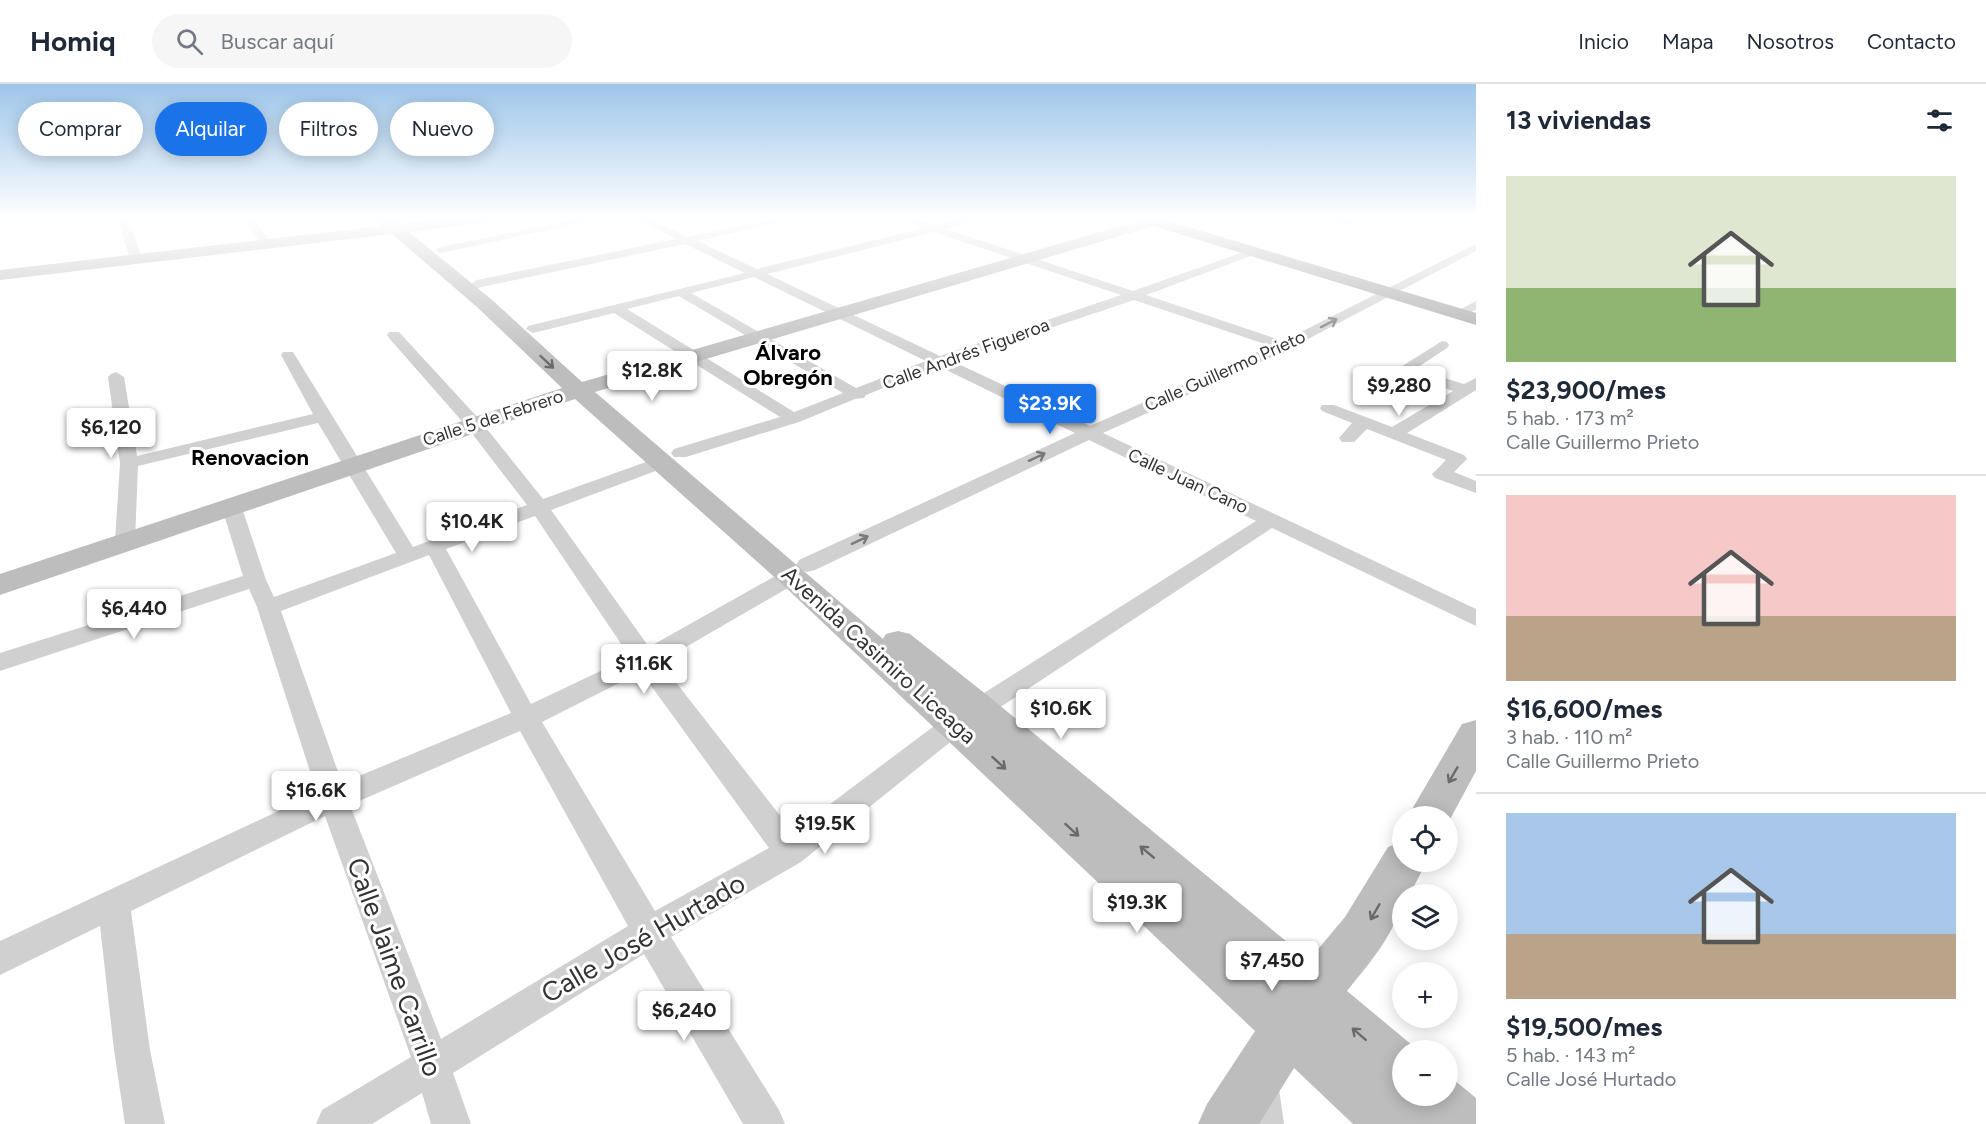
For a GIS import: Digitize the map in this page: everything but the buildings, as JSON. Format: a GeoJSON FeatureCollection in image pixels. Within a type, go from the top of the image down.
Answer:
{"type":"FeatureCollection","features":[{"type":"Feature","properties":{"kind":"main road"},"geometry":{"type":"LineString","coordinates":[[0,275],[72,267]]}},
{"type":"Feature","properties":{"kind":"main road","name":"Avenida Casimiro Liceaga"},"geometry":{"type":"LineString","coordinates":[[444,267],[484,303],[672,457],[800,571],[919,662],[967,716],[1301,1011],[1395,1124]]}},
{"type":"Feature","properties":{"kind":"main road","name":"Avenida Casimiro Liceaga"},"geometry":{"type":"LineString","coordinates":[[458,267],[532,329],[588,387]]}},
{"type":"Feature","properties":{"kind":"main road","name":"Calle 5 de Febrero"},"geometry":{"type":"LineString","coordinates":[[0,585],[231,505],[354,466],[473,423],[692,355],[998,267]]}},
{"type":"Feature","properties":{"kind":"main road"},"geometry":{"type":"LineString","coordinates":[[1305,267],[1474,311]]}},
{"type":"Feature","properties":{"kind":"main road"},"geometry":{"type":"LineString","coordinates":[[1312,267],[1393,291]]}},
{"type":"Feature","properties":{"kind":"main road"},"geometry":{"type":"LineString","coordinates":[[1435,806],[1476,735]]}},
{"type":"Feature","properties":{"kind":"main road"},"geometry":{"type":"LineString","coordinates":[[1227,1124],[1261,1098],[1301,1011],[1362,934],[1398,872]]}},
{"type":"Feature","properties":{"kind":"main road","name":"Avenida Casimiro Liceaga"},"geometry":{"type":"LineString","coordinates":[[1301,1011],[1392,1066]]}},
{"type":"Feature","properties":{"kind":"main road"},"geometry":{"type":"LineString","coordinates":[[1441,1106],[1462,1124]]}},
{"type":"Feature","properties":{"kind":"street"},"geometry":{"type":"LineString","coordinates":[[477,284],[561,267]]}},
{"type":"Feature","properties":{"kind":"street","name":"Calle Juan Cano"},"geometry":{"type":"LineString","coordinates":[[742,267],[1087,434],[1476,618]]}},
{"type":"Feature","properties":{"kind":"street"},"geometry":{"type":"LineString","coordinates":[[532,329],[781,267]]}},
{"type":"Feature","properties":{"kind":"street"},"geometry":{"type":"LineString","coordinates":[[1052,267],[1284,346]]}},
{"type":"Feature","properties":{"kind":"street","name":"Calle Andrés Figueroa"},"geometry":{"type":"LineString","coordinates":[[268,607],[435,547],[672,457],[858,395],[938,361],[1212,267]]}},
{"type":"Feature","properties":{"kind":"street","name":"Calle Guillermo Prieto"},"geometry":{"type":"LineString","coordinates":[[0,958],[333,799],[526,718],[645,660],[800,571],[1087,434],[1284,346],[1439,267]]}},
{"type":"Feature","properties":{"kind":"street"},"geometry":{"type":"LineString","coordinates":[[682,293],[858,395]]}},
{"type":"Feature","properties":{"kind":"street"},"geometry":{"type":"LineString","coordinates":[[617,309],[794,418]]}},
{"type":"Feature","properties":{"kind":"street"},"geometry":{"type":"LineString","coordinates":[[394,335],[473,423],[538,507],[645,660],[790,852]]}},
{"type":"Feature","properties":{"kind":"street"},"geometry":{"type":"LineString","coordinates":[[1442,345],[1403,370],[1470,386]]}},
{"type":"Feature","properties":{"kind":"street"},"geometry":{"type":"LineString","coordinates":[[288,355],[322,417],[408,556]]}},
{"type":"Feature","properties":{"kind":"street"},"geometry":{"type":"LineString","coordinates":[[116,377],[129,464],[125,541]]}},
{"type":"Feature","properties":{"kind":"street"},"geometry":{"type":"LineString","coordinates":[[1395,433],[1470,386]]}},
{"type":"Feature","properties":{"kind":"street"},"geometry":{"type":"LineString","coordinates":[[1328,408],[1458,459],[1441,474],[1476,488]]}},
{"type":"Feature","properties":{"kind":"street"},"geometry":{"type":"LineString","coordinates":[[129,464],[322,417]]}},
{"type":"Feature","properties":{"kind":"street"},"geometry":{"type":"LineString","coordinates":[[1348,438],[1354,429],[1365,423]]}},
{"type":"Feature","properties":{"kind":"street","name":"Calle Jaime Carrillo"},"geometry":{"type":"LineString","coordinates":[[231,505],[255,580],[268,607],[333,799],[432,1065],[451,1124]]}},
{"type":"Feature","properties":{"kind":"street","name":"Calle José Hurtado"},"geometry":{"type":"LineString","coordinates":[[336,1124],[649,932],[790,852],[967,716],[1271,520]]}},
{"type":"Feature","properties":{"kind":"street"},"geometry":{"type":"LineString","coordinates":[[435,547],[526,718],[649,932],[765,1124]]}},
{"type":"Feature","properties":{"kind":"street"},"geometry":{"type":"LineString","coordinates":[[0,662],[255,580]]}},
{"type":"Feature","properties":{"kind":"street"},"geometry":{"type":"LineString","coordinates":[[114,904],[132,1050],[145,1124]]}},
{"type":"Feature","properties":{"kind":"district","name":"Álvaro Obregón"},"geometry":{"type":"Point","coordinates":[788,364]}},
{"type":"Feature","properties":{"kind":"district","name":"Renovacion"},"geometry":{"type":"Point","coordinates":[250,457]}}]}
